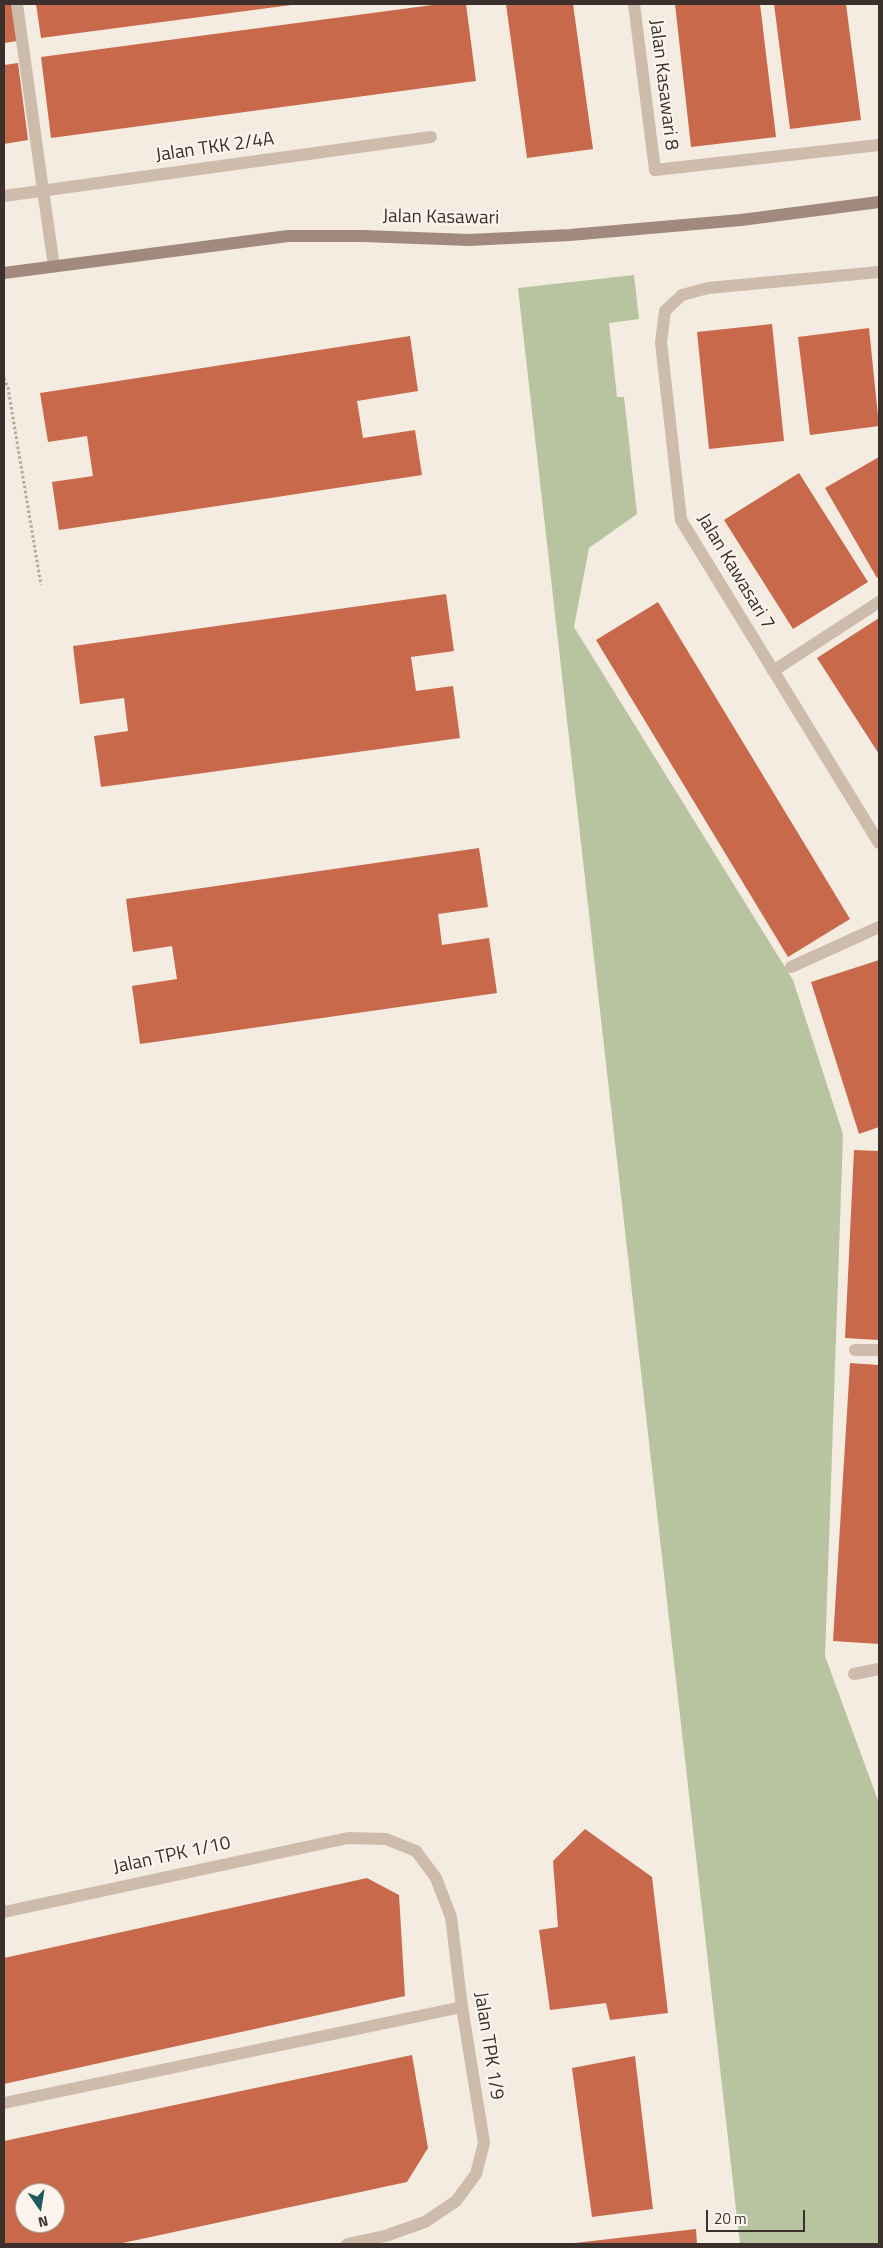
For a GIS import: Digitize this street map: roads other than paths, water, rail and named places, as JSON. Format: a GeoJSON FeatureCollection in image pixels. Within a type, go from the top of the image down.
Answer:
{"type":"FeatureCollection","features":[{"type":"Feature","properties":{"kind":"street"},"geometry":{"type":"LineString","coordinates":[[17,4],[54,266]]}},
{"type":"Feature","properties":{"kind":"street","name":"Jalan Kasawari 8"},"geometry":{"type":"LineString","coordinates":[[634,4],[655,170],[879,145]]}},
{"type":"Feature","properties":{"kind":"street","name":"Jalan TKK 2/4A"},"geometry":{"type":"LineString","coordinates":[[4,196],[431,137]]}},
{"type":"Feature","properties":{"kind":"street","name":"Jalan Kasawari"},"geometry":{"type":"LineString","coordinates":[[4,273],[288,236],[363,236],[469,240],[570,235],[741,220],[879,202]]}},
{"type":"Feature","properties":{"kind":"street","name":"Jalan Kawasari 7"},"geometry":{"type":"LineString","coordinates":[[879,272],[708,288],[682,295],[665,311],[661,342],[681,520],[879,843]]}},
{"type":"Feature","properties":{"kind":"street"},"geometry":{"type":"LineString","coordinates":[[773,671],[879,602]]}},
{"type":"Feature","properties":{"kind":"street"},"geometry":{"type":"LineString","coordinates":[[791,967],[879,927]]}},
{"type":"Feature","properties":{"kind":"street"},"geometry":{"type":"LineString","coordinates":[[855,1350],[879,1350]]}},
{"type":"Feature","properties":{"kind":"street"},"geometry":{"type":"LineString","coordinates":[[854,1674],[879,1669]]}},
{"type":"Feature","properties":{"kind":"street","name":"Jalan TPK 1/10"},"geometry":{"type":"LineString","coordinates":[[4,1912],[348,1838]]}},
{"type":"Feature","properties":{"kind":"street","name":"Jalan TPK 1/9"},"geometry":{"type":"LineString","coordinates":[[347,2244],[385,2236],[425,2222],[456,2201],[476,2174],[484,2144],[462,2007],[451,1917],[436,1878],[416,1851],[386,1839],[348,1838]]}},
{"type":"Feature","properties":{"kind":"street"},"geometry":{"type":"LineString","coordinates":[[4,2103],[462,2007]]}}]}
